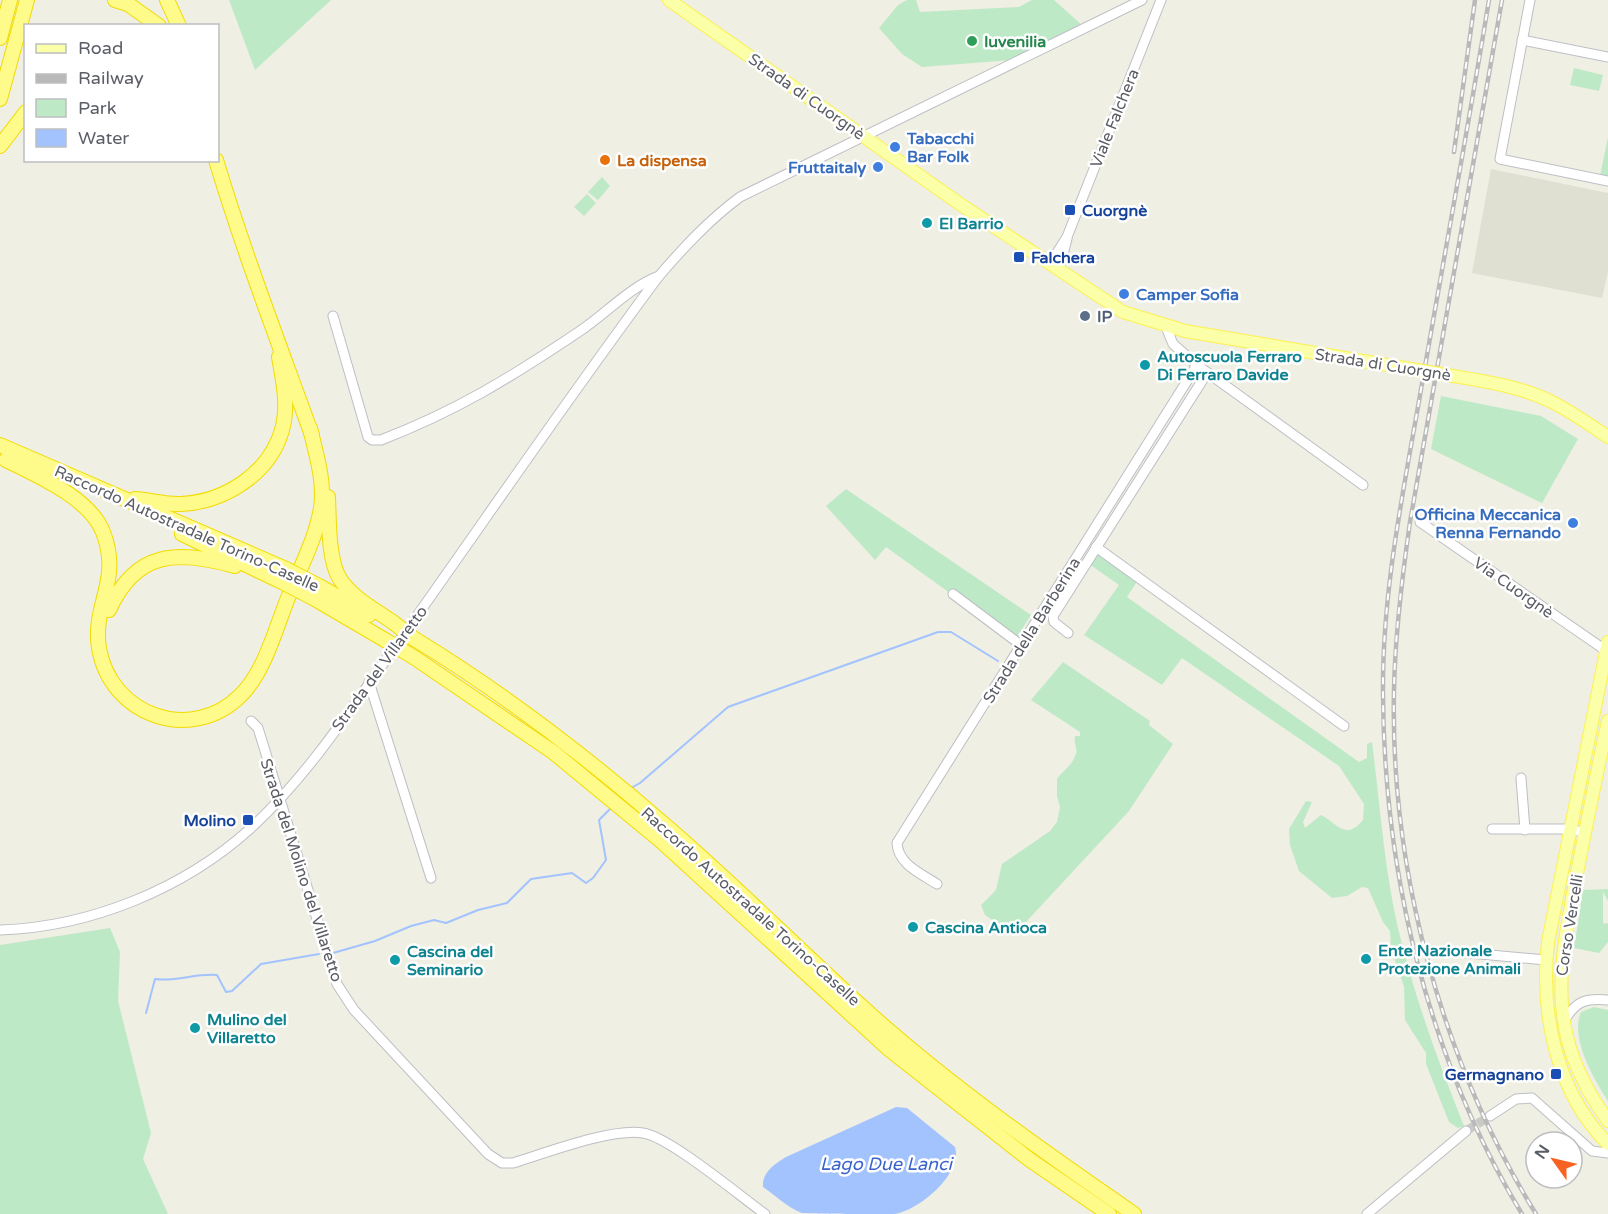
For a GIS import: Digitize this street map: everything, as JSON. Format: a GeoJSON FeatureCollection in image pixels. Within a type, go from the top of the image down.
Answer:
{"type":"FeatureCollection","features":[{"type":"Feature","properties":{"kind":"highway"},"geometry":{"type":"LineString","coordinates":[[0,38],[10,0]]}},
{"type":"Feature","properties":{"kind":"highway"},"geometry":{"type":"LineString","coordinates":[[0,99],[27,0]]}},
{"type":"Feature","properties":{"kind":"highway"},"geometry":{"type":"LineString","coordinates":[[115,0],[128,4],[156,24]]}},
{"type":"Feature","properties":{"kind":"highway"},"geometry":{"type":"LineString","coordinates":[[167,0],[178,24]]}},
{"type":"Feature","properties":{"kind":"highway"},"geometry":{"type":"LineString","coordinates":[[0,146],[24,115]]}},
{"type":"Feature","properties":{"kind":"highway"},"geometry":{"type":"LineString","coordinates":[[216,162],[326,473],[331,542],[339,577],[359,598],[393,625]]}},
{"type":"Feature","properties":{"kind":"highway"},"geometry":{"type":"LineString","coordinates":[[125,499],[180,504],[211,500],[238,487],[260,468],[274,451],[283,428],[285,402],[276,337]]}},
{"type":"Feature","properties":{"kind":"highway"},"geometry":{"type":"LineString","coordinates":[[3,458],[70,495],[102,530],[110,559],[110,583],[99,617],[102,657],[112,683],[123,698],[154,716],[182,721],[208,717],[240,697],[260,664],[317,525],[321,509],[321,481],[310,428]]}},
{"type":"Feature","properties":{"kind":"highway","name":"Raccordo Autostradale Torino-Caselle"},"geometry":{"type":"LineString","coordinates":[[0,445],[125,499],[280,577]]}},
{"type":"Feature","properties":{"kind":"highway","name":"Raccordo Autostradale Torino-Caselle"},"geometry":{"type":"LineString","coordinates":[[3,458],[121,506],[393,625],[419,642],[528,715],[673,832],[900,1039],[1041,1150],[1134,1214]]}},
{"type":"Feature","properties":{"kind":"highway"},"geometry":{"type":"LineString","coordinates":[[102,657],[104,625],[118,591],[148,563],[166,557],[208,558],[280,577]]}},
{"type":"Feature","properties":{"kind":"highway","name":"Raccordo Autostradale Torino-Caselle"},"geometry":{"type":"LineString","coordinates":[[318,593],[553,752],[651,832],[916,1072],[1030,1160],[1108,1214]]}},
{"type":"Feature","properties":{"kind":"main road","name":"Strada di Cuorgnè"},"geometry":{"type":"LineString","coordinates":[[669,0],[1123,312],[1185,331],[1508,386],[1534,394],[1568,410],[1603,434]]}},
{"type":"Feature","properties":{"kind":"main road"},"geometry":{"type":"LineString","coordinates":[[1603,434],[1608,446]]}},
{"type":"Feature","properties":{"kind":"main road","name":"Corso Vercelli"},"geometry":{"type":"LineString","coordinates":[[1607,648],[1546,960],[1547,1007],[1558,1059],[1581,1111],[1608,1144]]}},
{"type":"Feature","properties":{"kind":"main road","name":"Corso Vercelli"},"geometry":{"type":"LineString","coordinates":[[1608,721],[1562,951],[1560,992],[1572,1055],[1582,1079],[1608,1121]]}},
{"type":"Feature","properties":{"kind":"street","name":"Strada del Villaretto"},"geometry":{"type":"LineString","coordinates":[[0,930],[44,927],[73,920],[154,892],[220,852],[250,829],[279,801],[369,682],[659,276],[685,245],[740,197],[1142,0]]}},
{"type":"Feature","properties":{"kind":"street","name":"Viale Falchera"},"geometry":{"type":"LineString","coordinates":[[1055,267],[1161,0]]}},
{"type":"Feature","properties":{"kind":"street"},"geometry":{"type":"LineString","coordinates":[[1530,0],[1500,159],[1608,182]]}},
{"type":"Feature","properties":{"kind":"street"},"geometry":{"type":"LineString","coordinates":[[1522,40],[1608,57]]}},
{"type":"Feature","properties":{"kind":"street","name":"Strada del Villaretto"},"geometry":{"type":"LineString","coordinates":[[333,316],[368,437],[372,441],[381,440],[470,401],[586,327],[645,281],[659,276]]}},
{"type":"Feature","properties":{"kind":"street"},"geometry":{"type":"LineString","coordinates":[[1166,327],[1171,341],[1182,354],[1363,485]]}},
{"type":"Feature","properties":{"kind":"street"},"geometry":{"type":"LineString","coordinates":[[1182,354],[1181,344],[1185,331]]}},
{"type":"Feature","properties":{"kind":"street","name":"Strada della Barberina"},"geometry":{"type":"LineString","coordinates":[[937,884],[904,862],[898,853],[897,843],[1197,366]]}},
{"type":"Feature","properties":{"kind":"street","name":"Strada della Barberina"},"geometry":{"type":"LineString","coordinates":[[1068,633],[1054,622],[1053,616],[1207,373]]}},
{"type":"Feature","properties":{"kind":"street","name":"Via Cuorgnè"},"geometry":{"type":"LineString","coordinates":[[1420,522],[1607,648]]}},
{"type":"Feature","properties":{"kind":"street","name":"Strada della Barberina"},"geometry":{"type":"LineString","coordinates":[[1096,547],[1344,726]]}},
{"type":"Feature","properties":{"kind":"street"},"geometry":{"type":"LineString","coordinates":[[953,594],[1022,645]]}},
{"type":"Feature","properties":{"kind":"street"},"geometry":{"type":"LineString","coordinates":[[369,682],[431,879]]}},
{"type":"Feature","properties":{"kind":"street","name":"Strada del Molino del Villaretto"},"geometry":{"type":"LineString","coordinates":[[250,721],[258,729],[337,984],[354,1010],[488,1154],[502,1163],[513,1163],[594,1139],[641,1132],[654,1135],[765,1214]]}},
{"type":"Feature","properties":{"kind":"street"},"geometry":{"type":"LineString","coordinates":[[1521,778],[1525,830]]}},
{"type":"Feature","properties":{"kind":"street"},"geometry":{"type":"LineString","coordinates":[[1492,828],[1571,829],[1585,833]]}},
{"type":"Feature","properties":{"kind":"street","name":"Corso Vercelli"},"geometry":{"type":"LineString","coordinates":[[1447,951],[1546,960]]}},
{"type":"Feature","properties":{"kind":"street"},"geometry":{"type":"LineString","coordinates":[[1564,1021],[1580,1001],[1608,1000]]}},
{"type":"Feature","properties":{"kind":"street"},"geometry":{"type":"LineString","coordinates":[[1490,1116],[1516,1099],[1532,1098],[1588,1146],[1598,1153],[1608,1153]]}},
{"type":"Feature","properties":{"kind":"street"},"geometry":{"type":"LineString","coordinates":[[1367,1214],[1466,1131]]}},
{"type":"Feature","properties":{"kind":"street"},"geometry":{"type":"LineString","coordinates":[[1588,1146],[1608,1144]]}},
{"type":"Feature","properties":{"kind":"shaded area"},"geometry":{"type":"Polygon","coordinates":[[[1491,169],[1608,193],[1608,272],[1602,298],[1472,273],[1491,169]]]}},
{"type":"Feature","properties":{"kind":"green space"},"geometry":{"type":"Polygon","coordinates":[[[229,0],[331,0],[255,70],[229,0]]]}},
{"type":"Feature","properties":{"kind":"green space","name":"Iuvenilia"},"geometry":{"type":"Polygon","coordinates":[[[907,0],[916,0],[920,12],[1019,7],[1032,0],[1054,0],[1082,25],[1023,59],[922,67],[902,54],[879,28],[898,5],[907,0]]]}},
{"type":"Feature","properties":{"kind":"green space"},"geometry":{"type":"Polygon","coordinates":[[[1574,68],[1603,75],[1599,91],[1570,85],[1574,68]]]}},
{"type":"Feature","properties":{"kind":"green space"},"geometry":{"type":"Polygon","coordinates":[[[1608,137],[1608,178],[1600,176],[1608,137]]]}},
{"type":"Feature","properties":{"kind":"green space"},"geometry":{"type":"Polygon","coordinates":[[[602,177],[610,186],[598,200],[588,192],[602,177]]]}},
{"type":"Feature","properties":{"kind":"green space"},"geometry":{"type":"Polygon","coordinates":[[[587,194],[596,203],[584,216],[574,207],[587,194]]]}},
{"type":"Feature","properties":{"kind":"green space"},"geometry":{"type":"Polygon","coordinates":[[[1441,396],[1541,416],[1578,439],[1542,503],[1431,449],[1441,396]]]}},
{"type":"Feature","properties":{"kind":"green space"},"geometry":{"type":"Polygon","coordinates":[[[846,489],[1031,615],[1015,640],[886,547],[875,560],[826,506],[846,489]]]}},
{"type":"Feature","properties":{"kind":"green space"},"geometry":{"type":"Polygon","coordinates":[[[1096,553],[1138,580],[1127,597],[1359,762],[1367,758],[1367,744],[1372,742],[1386,859],[1398,928],[1427,1028],[1464,1126],[1458,1128],[1449,1122],[1426,1064],[1426,1053],[1405,1020],[1404,987],[1391,949],[1390,931],[1383,922],[1368,888],[1362,887],[1347,896],[1332,898],[1299,871],[1290,845],[1289,829],[1306,801],[1312,802],[1303,822],[1305,828],[1321,815],[1341,828],[1351,829],[1363,820],[1364,804],[1339,766],[1182,658],[1162,685],[1084,635],[1119,585],[1089,564],[1096,553]]]}},
{"type":"Feature","properties":{"kind":"green space"},"geometry":{"type":"Polygon","coordinates":[[[1063,662],[1150,721],[1149,725],[1173,744],[1129,811],[1014,935],[985,915],[981,905],[996,890],[1002,864],[1050,831],[1057,822],[1060,807],[1057,796],[1057,779],[1073,760],[1076,753],[1075,736],[1080,736],[1080,732],[1031,700],[1063,662]]]}},
{"type":"Feature","properties":{"kind":"green space"},"geometry":{"type":"Polygon","coordinates":[[[1608,889],[1608,901],[1603,892],[1603,920],[1604,924],[1608,923],[1608,942],[1599,953],[1574,948],[1583,890],[1608,889]]]}},
{"type":"Feature","properties":{"kind":"green space"},"geometry":{"type":"Polygon","coordinates":[[[110,928],[120,952],[118,1001],[151,1133],[143,1159],[168,1214],[0,1214],[0,945],[110,928]]]}},
{"type":"Feature","properties":{"kind":"green space"},"geometry":{"type":"Polygon","coordinates":[[[1594,1007],[1608,1010],[1608,1101],[1590,1070],[1578,1034],[1581,1012],[1594,1007]]]}},
{"type":"Feature","properties":{"kind":"water","name":"Lago Due Lanci"},"geometry":{"type":"Polygon","coordinates":[[[896,1107],[907,1108],[955,1147],[956,1157],[946,1179],[916,1206],[895,1214],[802,1213],[763,1187],[767,1173],[786,1157],[896,1107]]]}},
{"type":"Feature","properties":{"kind":"waterway"},"geometry":{"type":"LineString","coordinates":[[631,788],[640,783],[728,707],[938,632],[951,632],[998,661]]}},
{"type":"Feature","properties":{"kind":"waterway"},"geometry":{"type":"LineString","coordinates":[[333,953],[375,941],[411,926],[434,920],[446,923],[478,910],[507,903],[531,879],[572,873],[586,883],[593,878],[606,860],[599,820],[610,809]]}},
{"type":"Feature","properties":{"kind":"waterway"},"geometry":{"type":"LineString","coordinates":[[146,1013],[155,979],[217,975],[226,992],[232,991],[261,964],[319,954]]}},
{"type":"Feature","properties":{"kind":"tunnel"},"geometry":{"type":"LineString","coordinates":[[1466,1131],[1490,1116]]}},
{"type":"Feature","properties":{"kind":"railway"},"geometry":{"type":"LineString","coordinates":[[1454,152],[1475,0]]}},
{"type":"Feature","properties":{"kind":"railway"},"geometry":{"type":"LineString","coordinates":[[1489,0],[1394,547],[1386,620],[1383,694],[1385,762],[1392,829],[1403,897],[1418,963],[1437,1029],[1461,1093],[1489,1155],[1522,1214]]}},
{"type":"Feature","properties":{"kind":"railway"},"geometry":{"type":"LineString","coordinates":[[1502,0],[1410,522],[1396,648],[1395,758],[1401,826],[1412,894],[1428,962],[1448,1028],[1473,1092],[1502,1155],[1536,1214]]}},
{"type":"Feature","properties":{"kind":"place","name":"Iuvenilia"},"geometry":{"type":"Point","coordinates":[972,41]}},
{"type":"Feature","properties":{"kind":"place","name":"Tabacchi Bar Folk"},"geometry":{"type":"Point","coordinates":[895,147]}},
{"type":"Feature","properties":{"kind":"place","name":"La dispensa"},"geometry":{"type":"Point","coordinates":[605,160]}},
{"type":"Feature","properties":{"kind":"place","name":"Fruttaitaly"},"geometry":{"type":"Point","coordinates":[878,167]}},
{"type":"Feature","properties":{"kind":"place","name":"Cuorgnè"},"geometry":{"type":"Point","coordinates":[1070,210]}},
{"type":"Feature","properties":{"kind":"place","name":"El Barrio"},"geometry":{"type":"Point","coordinates":[927,223]}},
{"type":"Feature","properties":{"kind":"place","name":"Falchera"},"geometry":{"type":"Point","coordinates":[1019,257]}},
{"type":"Feature","properties":{"kind":"place","name":"Camper Sofia"},"geometry":{"type":"Point","coordinates":[1124,294]}},
{"type":"Feature","properties":{"kind":"place","name":"IP"},"geometry":{"type":"Point","coordinates":[1085,316]}},
{"type":"Feature","properties":{"kind":"place","name":"Autoscuola Ferraro Di Ferraro Davide"},"geometry":{"type":"Point","coordinates":[1145,365]}},
{"type":"Feature","properties":{"kind":"place","name":"Officina Meccanica Renna Fernando"},"geometry":{"type":"Point","coordinates":[1573,523]}},
{"type":"Feature","properties":{"kind":"place","name":"Molino"},"geometry":{"type":"Point","coordinates":[248,820]}},
{"type":"Feature","properties":{"kind":"place","name":"Cascina Antioca"},"geometry":{"type":"Point","coordinates":[913,927]}},
{"type":"Feature","properties":{"kind":"place","name":"Ente Nazionale Protezione Animali"},"geometry":{"type":"Point","coordinates":[1366,959]}},
{"type":"Feature","properties":{"kind":"place","name":"Cascina del Seminario"},"geometry":{"type":"Point","coordinates":[395,960]}},
{"type":"Feature","properties":{"kind":"place","name":"Mulino del Villaretto"},"geometry":{"type":"Point","coordinates":[195,1028]}},
{"type":"Feature","properties":{"kind":"place","name":"Germagnano"},"geometry":{"type":"Point","coordinates":[1556,1074]}}]}
